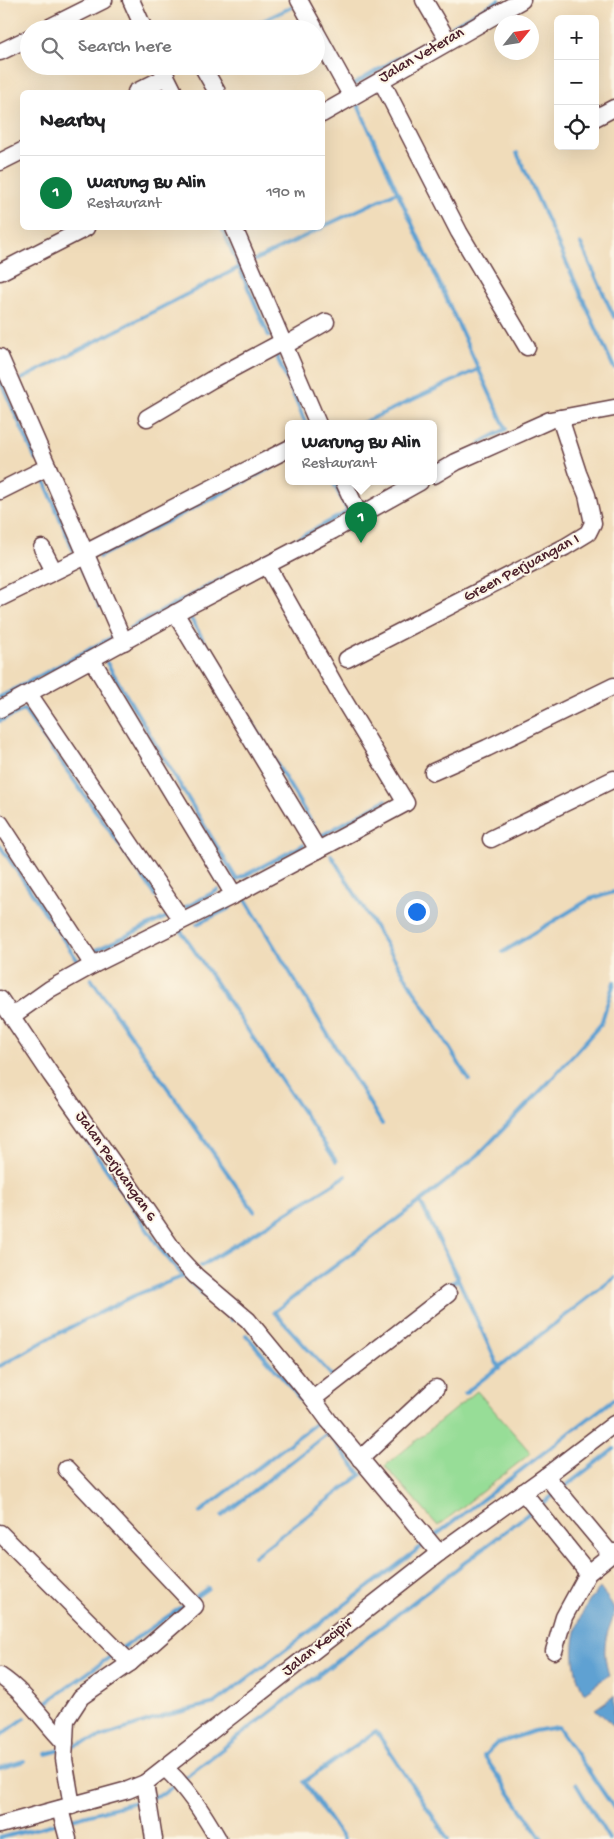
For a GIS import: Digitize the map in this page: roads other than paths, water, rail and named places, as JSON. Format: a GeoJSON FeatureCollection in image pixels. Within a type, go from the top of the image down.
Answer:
{"type":"FeatureCollection","features":[{"type":"Feature","properties":{"kind":"street"},"geometry":{"type":"LineString","coordinates":[[64,20],[104,0]]}},
{"type":"Feature","properties":{"kind":"street"},"geometry":{"type":"LineString","coordinates":[[131,0],[140,20]]}},
{"type":"Feature","properties":{"kind":"street"},"geometry":{"type":"LineString","coordinates":[[299,0],[310,20]]}},
{"type":"Feature","properties":{"kind":"street"},"geometry":{"type":"LineString","coordinates":[[424,0],[448,41]]}},
{"type":"Feature","properties":{"kind":"street","name":"Jalan Veteran"},"geometry":{"type":"LineString","coordinates":[[325,112],[522,0]]}},
{"type":"Feature","properties":{"kind":"street"},"geometry":{"type":"LineString","coordinates":[[0,52],[20,42]]}},
{"type":"Feature","properties":{"kind":"street"},"geometry":{"type":"LineString","coordinates":[[325,48],[352,97]]}},
{"type":"Feature","properties":{"kind":"street"},"geometry":{"type":"LineString","coordinates":[[139,90],[160,75]]}},
{"type":"Feature","properties":{"kind":"street"},"geometry":{"type":"LineString","coordinates":[[166,75],[173,90]]}},
{"type":"Feature","properties":{"kind":"street"},"geometry":{"type":"LineString","coordinates":[[207,75],[216,90]]}},
{"type":"Feature","properties":{"kind":"street"},"geometry":{"type":"LineString","coordinates":[[381,80],[459,232],[527,347]]}},
{"type":"Feature","properties":{"kind":"street"},"geometry":{"type":"LineString","coordinates":[[599,116],[614,108]]}},
{"type":"Feature","properties":{"kind":"street"},"geometry":{"type":"LineString","coordinates":[[0,162],[20,152]]}},
{"type":"Feature","properties":{"kind":"street"},"geometry":{"type":"LineString","coordinates":[[0,272],[82,230]]}},
{"type":"Feature","properties":{"kind":"street"},"geometry":{"type":"LineString","coordinates":[[235,230],[316,420]]}},
{"type":"Feature","properties":{"kind":"street"},"geometry":{"type":"LineString","coordinates":[[147,418],[211,380],[326,322]]}},
{"type":"Feature","properties":{"kind":"street"},"geometry":{"type":"LineString","coordinates":[[0,357],[124,642]]}},
{"type":"Feature","properties":{"kind":"street"},"geometry":{"type":"LineString","coordinates":[[437,473],[456,462],[550,420],[614,408]]}},
{"type":"Feature","properties":{"kind":"street","name":"Green Perjuangan I"},"geometry":{"type":"LineString","coordinates":[[347,659],[565,547],[588,533],[593,523],[591,509],[560,418]]}},
{"type":"Feature","properties":{"kind":"street"},"geometry":{"type":"LineString","coordinates":[[0,598],[285,451]]}},
{"type":"Feature","properties":{"kind":"street"},"geometry":{"type":"LineString","coordinates":[[0,491],[48,467]]}},
{"type":"Feature","properties":{"kind":"street"},"geometry":{"type":"LineString","coordinates":[[345,485],[359,514]]}},
{"type":"Feature","properties":{"kind":"street"},"geometry":{"type":"LineString","coordinates":[[0,709],[414,485]]}},
{"type":"Feature","properties":{"kind":"street"},"geometry":{"type":"LineString","coordinates":[[42,548],[54,571]]}},
{"type":"Feature","properties":{"kind":"street"},"geometry":{"type":"LineString","coordinates":[[12,1016],[50,989],[93,965],[234,895],[406,803],[337,689],[268,565]]}},
{"type":"Feature","properties":{"kind":"street"},"geometry":{"type":"LineString","coordinates":[[175,613],[318,850]]}},
{"type":"Feature","properties":{"kind":"street"},"geometry":{"type":"LineString","coordinates":[[92,660],[234,895]]}},
{"type":"Feature","properties":{"kind":"street"},"geometry":{"type":"LineString","coordinates":[[433,772],[614,686]]}},
{"type":"Feature","properties":{"kind":"street"},"geometry":{"type":"LineString","coordinates":[[29,694],[126,840],[182,920]]}},
{"type":"Feature","properties":{"kind":"street"},"geometry":{"type":"LineString","coordinates":[[491,839],[614,779]]}},
{"type":"Feature","properties":{"kind":"street"},"geometry":{"type":"LineString","coordinates":[[0,823],[93,965]]}},
{"type":"Feature","properties":{"kind":"street","name":"Jalan Perjuangan 6"},"geometry":{"type":"LineString","coordinates":[[0,999],[179,1258],[196,1276],[248,1320],[360,1459],[431,1543]]}},
{"type":"Feature","properties":{"kind":"street"},"geometry":{"type":"LineString","coordinates":[[313,1399],[448,1294]]}},
{"type":"Feature","properties":{"kind":"street"},"geometry":{"type":"LineString","coordinates":[[360,1459],[436,1388]]}},
{"type":"Feature","properties":{"kind":"street","name":"Jalan Kecipir"},"geometry":{"type":"LineString","coordinates":[[0,1825],[66,1821],[128,1790],[147,1794],[174,1777],[431,1543],[523,1492],[614,1424]]}},
{"type":"Feature","properties":{"kind":"street"},"geometry":{"type":"LineString","coordinates":[[66,1469],[195,1606],[130,1663],[81,1697],[66,1720],[64,1759],[66,1821]]}},
{"type":"Feature","properties":{"kind":"street"},"geometry":{"type":"LineString","coordinates":[[546,1476],[612,1552],[588,1573],[564,1616],[554,1650]]}},
{"type":"Feature","properties":{"kind":"street"},"geometry":{"type":"LineString","coordinates":[[523,1492],[588,1573]]}},
{"type":"Feature","properties":{"kind":"street"},"geometry":{"type":"LineString","coordinates":[[0,1532],[130,1663]]}},
{"type":"Feature","properties":{"kind":"street"},"geometry":{"type":"LineString","coordinates":[[0,1676],[13,1684],[47,1725],[65,1743]]}},
{"type":"Feature","properties":{"kind":"street"},"geometry":{"type":"LineString","coordinates":[[174,1777],[203,1813],[218,1839]]}},
{"type":"Feature","properties":{"kind":"street"},"geometry":{"type":"LineString","coordinates":[[147,1794],[154,1839]]}},
{"type":"Feature","properties":{"kind":"water"},"geometry":{"type":"Polygon","coordinates":[[[600,1588],[614,1609],[605,1645],[609,1675],[584,1693],[578,1680],[575,1666],[575,1638],[583,1611],[600,1588]]]}},
{"type":"Feature","properties":{"kind":"water"},"geometry":{"type":"Polygon","coordinates":[[[614,1696],[614,1726],[595,1709],[614,1696]]]}},
{"type":"Feature","properties":{"kind":"waterway"},"geometry":{"type":"LineString","coordinates":[[452,26],[499,0]]}},
{"type":"Feature","properties":{"kind":"waterway"},"geometry":{"type":"LineString","coordinates":[[264,20],[292,7]]}},
{"type":"Feature","properties":{"kind":"waterway"},"geometry":{"type":"LineString","coordinates":[[351,86],[434,37]]}},
{"type":"Feature","properties":{"kind":"waterway"},"geometry":{"type":"LineString","coordinates":[[356,101],[506,429],[480,443]]}},
{"type":"Feature","properties":{"kind":"waterway"},"geometry":{"type":"LineString","coordinates":[[517,153],[614,368]]}},
{"type":"Feature","properties":{"kind":"waterway"},"geometry":{"type":"LineString","coordinates":[[325,226],[397,192]]}},
{"type":"Feature","properties":{"kind":"waterway"},"geometry":{"type":"LineString","coordinates":[[223,230],[269,336]]}},
{"type":"Feature","properties":{"kind":"waterway"},"geometry":{"type":"LineString","coordinates":[[253,261],[318,230]]}},
{"type":"Feature","properties":{"kind":"waterway"},"geometry":{"type":"LineString","coordinates":[[581,244],[614,317]]}},
{"type":"Feature","properties":{"kind":"waterway"},"geometry":{"type":"LineString","coordinates":[[22,379],[244,265]]}},
{"type":"Feature","properties":{"kind":"waterway"},"geometry":{"type":"LineString","coordinates":[[277,357],[304,420]]}},
{"type":"Feature","properties":{"kind":"waterway"},"geometry":{"type":"LineString","coordinates":[[369,420],[479,369]]}},
{"type":"Feature","properties":{"kind":"waterway"},"geometry":{"type":"LineString","coordinates":[[0,380],[36,460]]}},
{"type":"Feature","properties":{"kind":"waterway"},"geometry":{"type":"LineString","coordinates":[[99,557],[285,461]]}},
{"type":"Feature","properties":{"kind":"waterway"},"geometry":{"type":"LineString","coordinates":[[43,477],[73,550]]}},
{"type":"Feature","properties":{"kind":"waterway"},"geometry":{"type":"LineString","coordinates":[[334,485],[348,512]]}},
{"type":"Feature","properties":{"kind":"waterway"},"geometry":{"type":"LineString","coordinates":[[366,503],[379,496]]}},
{"type":"Feature","properties":{"kind":"waterway"},"geometry":{"type":"LineString","coordinates":[[130,628],[349,511]]}},
{"type":"Feature","properties":{"kind":"waterway"},"geometry":{"type":"LineString","coordinates":[[80,566],[100,607]]}},
{"type":"Feature","properties":{"kind":"waterway"},"geometry":{"type":"LineString","coordinates":[[191,619],[320,837]]}},
{"type":"Feature","properties":{"kind":"waterway"},"geometry":{"type":"LineString","coordinates":[[0,697],[116,635]]}},
{"type":"Feature","properties":{"kind":"waterway"},"geometry":{"type":"LineString","coordinates":[[107,663],[237,880]]}},
{"type":"Feature","properties":{"kind":"waterway"},"geometry":{"type":"LineString","coordinates":[[0,721],[24,710],[156,896]]}},
{"type":"Feature","properties":{"kind":"waterway"},"geometry":{"type":"LineString","coordinates":[[319,837],[386,800]]}},
{"type":"Feature","properties":{"kind":"waterway"},"geometry":{"type":"LineString","coordinates":[[236,880],[303,845]]}},
{"type":"Feature","properties":{"kind":"waterway"},"geometry":{"type":"LineString","coordinates":[[0,846],[78,961]]}},
{"type":"Feature","properties":{"kind":"waterway"},"geometry":{"type":"LineString","coordinates":[[331,855],[469,1080]]}},
{"type":"Feature","properties":{"kind":"waterway"},"geometry":{"type":"LineString","coordinates":[[186,907],[218,890]]}},
{"type":"Feature","properties":{"kind":"waterway"},"geometry":{"type":"LineString","coordinates":[[503,952],[590,899],[614,892]]}},
{"type":"Feature","properties":{"kind":"waterway"},"geometry":{"type":"LineString","coordinates":[[246,900],[382,1124]]}},
{"type":"Feature","properties":{"kind":"waterway"},"geometry":{"type":"LineString","coordinates":[[197,924],[230,908]]}},
{"type":"Feature","properties":{"kind":"waterway"},"geometry":{"type":"LineString","coordinates":[[96,950],[171,915]]}},
{"type":"Feature","properties":{"kind":"waterway"},"geometry":{"type":"LineString","coordinates":[[181,931],[336,1161]]}},
{"type":"Feature","properties":{"kind":"waterway"},"geometry":{"type":"LineString","coordinates":[[91,979],[254,1211]]}},
{"type":"Feature","properties":{"kind":"waterway"},"geometry":{"type":"LineString","coordinates":[[334,1376],[274,1312],[434,1191],[478,1155],[549,1082],[601,1024],[614,982]]}},
{"type":"Feature","properties":{"kind":"waterway"},"geometry":{"type":"LineString","coordinates":[[66,1110],[161,1250],[183,1276],[232,1320]]}},
{"type":"Feature","properties":{"kind":"waterway"},"geometry":{"type":"LineString","coordinates":[[201,1266],[346,1176]]}},
{"type":"Feature","properties":{"kind":"waterway"},"geometry":{"type":"LineString","coordinates":[[420,1201],[458,1279]]}},
{"type":"Feature","properties":{"kind":"waterway"},"geometry":{"type":"LineString","coordinates":[[0,1366],[57,1334],[133,1296],[184,1276]]}},
{"type":"Feature","properties":{"kind":"waterway"},"geometry":{"type":"LineString","coordinates":[[465,1393],[614,1278]]}},
{"type":"Feature","properties":{"kind":"waterway"},"geometry":{"type":"LineString","coordinates":[[443,1289],[458,1279],[499,1368]]}},
{"type":"Feature","properties":{"kind":"waterway"},"geometry":{"type":"LineString","coordinates":[[246,1335],[320,1422]]}},
{"type":"Feature","properties":{"kind":"waterway"},"geometry":{"type":"LineString","coordinates":[[432,1538],[614,1399]]}},
{"type":"Feature","properties":{"kind":"waterway"},"geometry":{"type":"LineString","coordinates":[[200,1512],[319,1421]]}},
{"type":"Feature","properties":{"kind":"waterway"},"geometry":{"type":"LineString","coordinates":[[254,1556],[361,1475],[327,1432]]}},
{"type":"Feature","properties":{"kind":"waterway"},"geometry":{"type":"LineString","coordinates":[[222,1516],[328,1433]]}},
{"type":"Feature","properties":{"kind":"waterway"},"geometry":{"type":"LineString","coordinates":[[563,1488],[614,1449]]}},
{"type":"Feature","properties":{"kind":"waterway"},"geometry":{"type":"LineString","coordinates":[[539,1506],[555,1494]]}},
{"type":"Feature","properties":{"kind":"waterway"},"geometry":{"type":"LineString","coordinates":[[182,1780],[533,1510]]}},
{"type":"Feature","properties":{"kind":"waterway"},"geometry":{"type":"LineString","coordinates":[[70,1747],[168,1715],[215,1703],[425,1544]]}},
{"type":"Feature","properties":{"kind":"waterway"},"geometry":{"type":"LineString","coordinates":[[194,1598],[208,1588]]}},
{"type":"Feature","properties":{"kind":"waterway"},"geometry":{"type":"LineString","coordinates":[[122,1648],[186,1604]]}},
{"type":"Feature","properties":{"kind":"waterway"},"geometry":{"type":"LineString","coordinates":[[43,1705],[114,1654]]}},
{"type":"Feature","properties":{"kind":"waterway"},"geometry":{"type":"LineString","coordinates":[[0,1736],[25,1718]]}},
{"type":"Feature","properties":{"kind":"waterway"},"geometry":{"type":"LineString","coordinates":[[542,1839],[484,1756],[496,1744],[534,1731],[558,1727],[614,1808]]}},
{"type":"Feature","properties":{"kind":"waterway"},"geometry":{"type":"LineString","coordinates":[[343,1839],[304,1782],[376,1731],[448,1839]]}},
{"type":"Feature","properties":{"kind":"waterway"},"geometry":{"type":"LineString","coordinates":[[46,1754],[61,1750]]}},
{"type":"Feature","properties":{"kind":"waterway"},"geometry":{"type":"LineString","coordinates":[[0,1768],[24,1761]]}},
{"type":"Feature","properties":{"kind":"waterway"},"geometry":{"type":"LineString","coordinates":[[152,1797],[163,1794],[176,1784]]}},
{"type":"Feature","properties":{"kind":"waterway"},"geometry":{"type":"LineString","coordinates":[[576,1784],[609,1839]]}},
{"type":"Feature","properties":{"kind":"waterway"},"geometry":{"type":"LineString","coordinates":[[68,1820],[143,1800]]}},
{"type":"Feature","properties":{"kind":"waterway"},"geometry":{"type":"LineString","coordinates":[[0,1838],[58,1823]]}},
{"type":"Feature","properties":{"kind":"place","name":"Warung Bu Alin"},"geometry":{"type":"Point","coordinates":[361,543]}}]}
